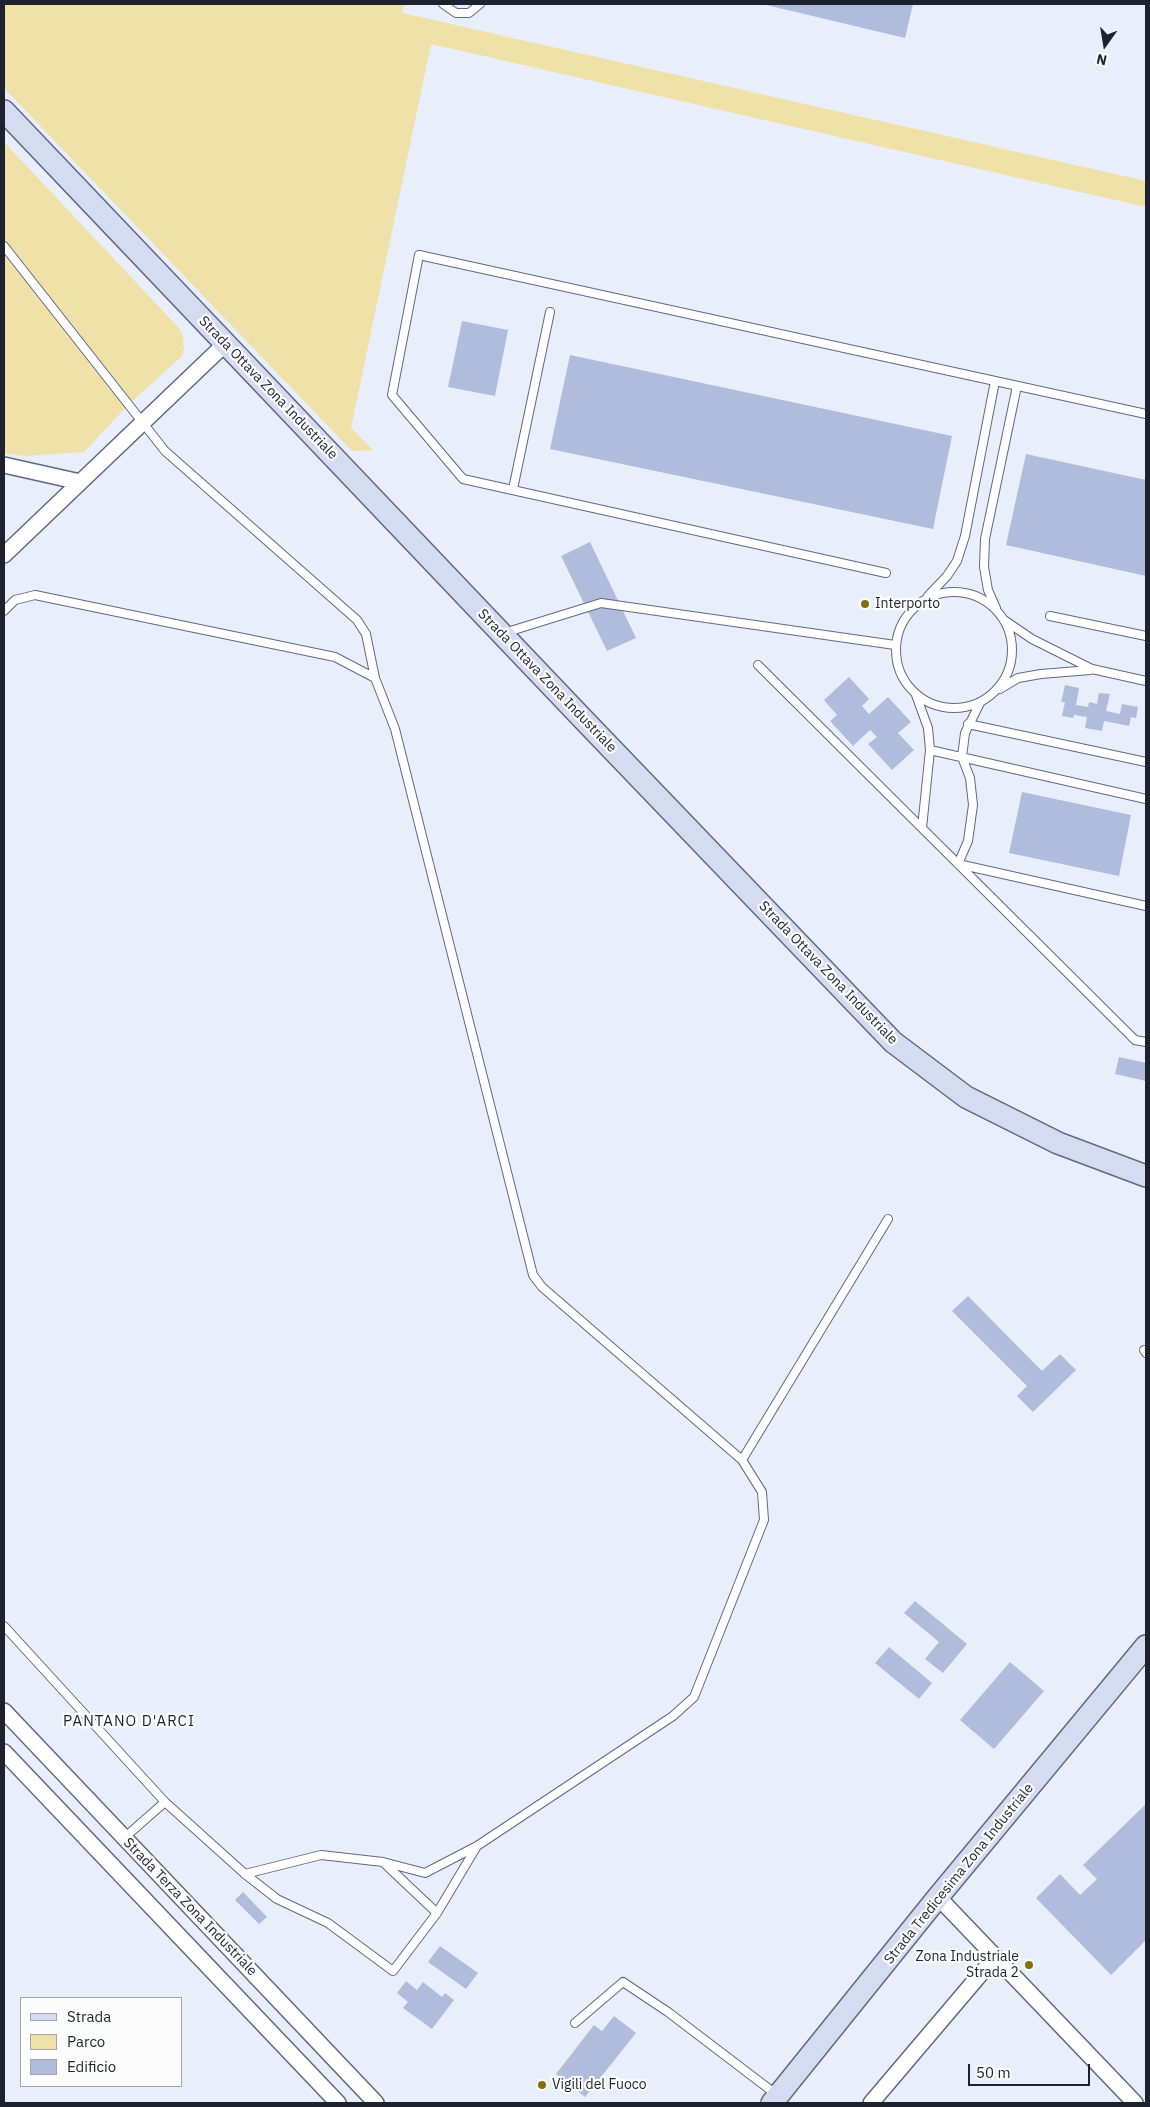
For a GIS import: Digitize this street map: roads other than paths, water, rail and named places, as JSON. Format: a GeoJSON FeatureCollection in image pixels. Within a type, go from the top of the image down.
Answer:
{"type":"FeatureCollection","features":[{"type":"Feature","properties":{"kind":"main road","name":"Strada Ottava Zona Industriale"},"geometry":{"type":"LineString","coordinates":[[4,111],[894,1042],[966,1097],[1058,1144],[1146,1176]]}},
{"type":"Feature","properties":{"kind":"main road","name":"Strada Tredicesima Zona Industriale"},"geometry":{"type":"LineString","coordinates":[[775,2100],[938,1897],[1146,1646]]}},
{"type":"Feature","properties":{"kind":"street"},"geometry":{"type":"LineString","coordinates":[[4,555],[225,344]]}},
{"type":"Feature","properties":{"kind":"street"},"geometry":{"type":"LineString","coordinates":[[4,465],[80,482]]}},
{"type":"Feature","properties":{"kind":"street","name":"Strada Terza Zona Industriale"},"geometry":{"type":"LineString","coordinates":[[4,1711],[376,2103]]}},
{"type":"Feature","properties":{"kind":"street","name":"Strada Terza Zona Industriale"},"geometry":{"type":"LineString","coordinates":[[4,1752],[338,2103]]}},
{"type":"Feature","properties":{"kind":"street"},"geometry":{"type":"LineString","coordinates":[[125,1879],[146,1860]]}},
{"type":"Feature","properties":{"kind":"street"},"geometry":{"type":"LineString","coordinates":[[938,1897],[1134,2103]]}},
{"type":"Feature","properties":{"kind":"street"},"geometry":{"type":"LineString","coordinates":[[871,2103],[995,1957]]}},
{"type":"Feature","properties":{"kind":"lane"},"geometry":{"type":"LineString","coordinates":[[443,4],[456,13],[469,13],[480,4]]}},
{"type":"Feature","properties":{"kind":"lane"},"geometry":{"type":"LineString","coordinates":[[4,246],[165,451],[357,620],[366,634],[375,678],[395,729],[533,1274],[542,1287],[742,1460],[762,1492],[764,1520],[694,1697],[673,1716],[477,1846],[425,1873],[383,1862],[321,1855],[245,1874]]}},
{"type":"Feature","properties":{"kind":"lane"},"geometry":{"type":"LineString","coordinates":[[886,573],[463,479],[392,395],[419,255],[1146,414]]}},
{"type":"Feature","properties":{"kind":"lane"},"geometry":{"type":"LineString","coordinates":[[513,489],[550,312]]}},
{"type":"Feature","properties":{"kind":"lane"},"geometry":{"type":"LineString","coordinates":[[995,381],[965,536],[957,560],[946,576],[926,598],[911,610],[900,626],[895,646],[896,664],[904,682],[916,694],[930,704],[947,708],[964,708],[980,703],[1018,678],[1092,669]]}},
{"type":"Feature","properties":{"kind":"lane"},"geometry":{"type":"LineString","coordinates":[[995,692],[1005,680],[1011,665],[1013,650],[1011,634],[988,590],[984,567],[985,539],[1018,386]]}},
{"type":"Feature","properties":{"kind":"lane"},"geometry":{"type":"LineString","coordinates":[[926,598],[944,592],[964,592],[982,598],[997,610]]}},
{"type":"Feature","properties":{"kind":"lane"},"geometry":{"type":"LineString","coordinates":[[4,611],[15,600],[34,595],[335,656],[375,678]]}},
{"type":"Feature","properties":{"kind":"lane"},"geometry":{"type":"LineString","coordinates":[[502,634],[601,603],[895,646]]}},
{"type":"Feature","properties":{"kind":"lane"},"geometry":{"type":"LineString","coordinates":[[1050,616],[1146,636]]}},
{"type":"Feature","properties":{"kind":"lane"},"geometry":{"type":"LineString","coordinates":[[1004,620],[1032,639],[1092,669],[1146,681]]}},
{"type":"Feature","properties":{"kind":"lane"},"geometry":{"type":"LineString","coordinates":[[758,665],[1135,1040],[1146,1042]]}},
{"type":"Feature","properties":{"kind":"lane"},"geometry":{"type":"LineString","coordinates":[[916,694],[928,728],[930,750],[922,828]]}},
{"type":"Feature","properties":{"kind":"lane"},"geometry":{"type":"LineString","coordinates":[[958,864],[968,841],[973,805],[970,778],[962,757],[964,733],[980,703]]}},
{"type":"Feature","properties":{"kind":"lane"},"geometry":{"type":"LineString","coordinates":[[968,724],[1146,762]]}},
{"type":"Feature","properties":{"kind":"lane"},"geometry":{"type":"LineString","coordinates":[[930,750],[1146,799]]}},
{"type":"Feature","properties":{"kind":"lane"},"geometry":{"type":"LineString","coordinates":[[958,864],[1146,906]]}},
{"type":"Feature","properties":{"kind":"lane"},"geometry":{"type":"LineString","coordinates":[[742,1460],[888,1219]]}},
{"type":"Feature","properties":{"kind":"lane"},"geometry":{"type":"LineString","coordinates":[[4,1626],[165,1802],[245,1874],[277,1899],[328,1923],[394,1971],[437,1913],[477,1846]]}},
{"type":"Feature","properties":{"kind":"lane"},"geometry":{"type":"LineString","coordinates":[[124,1838],[165,1802]]}},
{"type":"Feature","properties":{"kind":"lane"},"geometry":{"type":"LineString","coordinates":[[383,1862],[437,1913]]}},
{"type":"Feature","properties":{"kind":"lane"},"geometry":{"type":"LineString","coordinates":[[575,2023],[623,1982],[668,2012],[775,2100]]}},
{"type":"Feature","properties":{"kind":"place","name":"Interporto"},"geometry":{"type":"Point","coordinates":[865,604]}},
{"type":"Feature","properties":{"kind":"place","name":"Zona Industriale Strada 2"},"geometry":{"type":"Point","coordinates":[1029,1965]}},
{"type":"Feature","properties":{"kind":"place","name":"Vigili del Fuoco"},"geometry":{"type":"Point","coordinates":[542,2085]}},
{"type":"Feature","properties":{"kind":"district","name":"PANTANO D'ARCI"},"geometry":{"type":"Point","coordinates":[129,1722]}}]}
